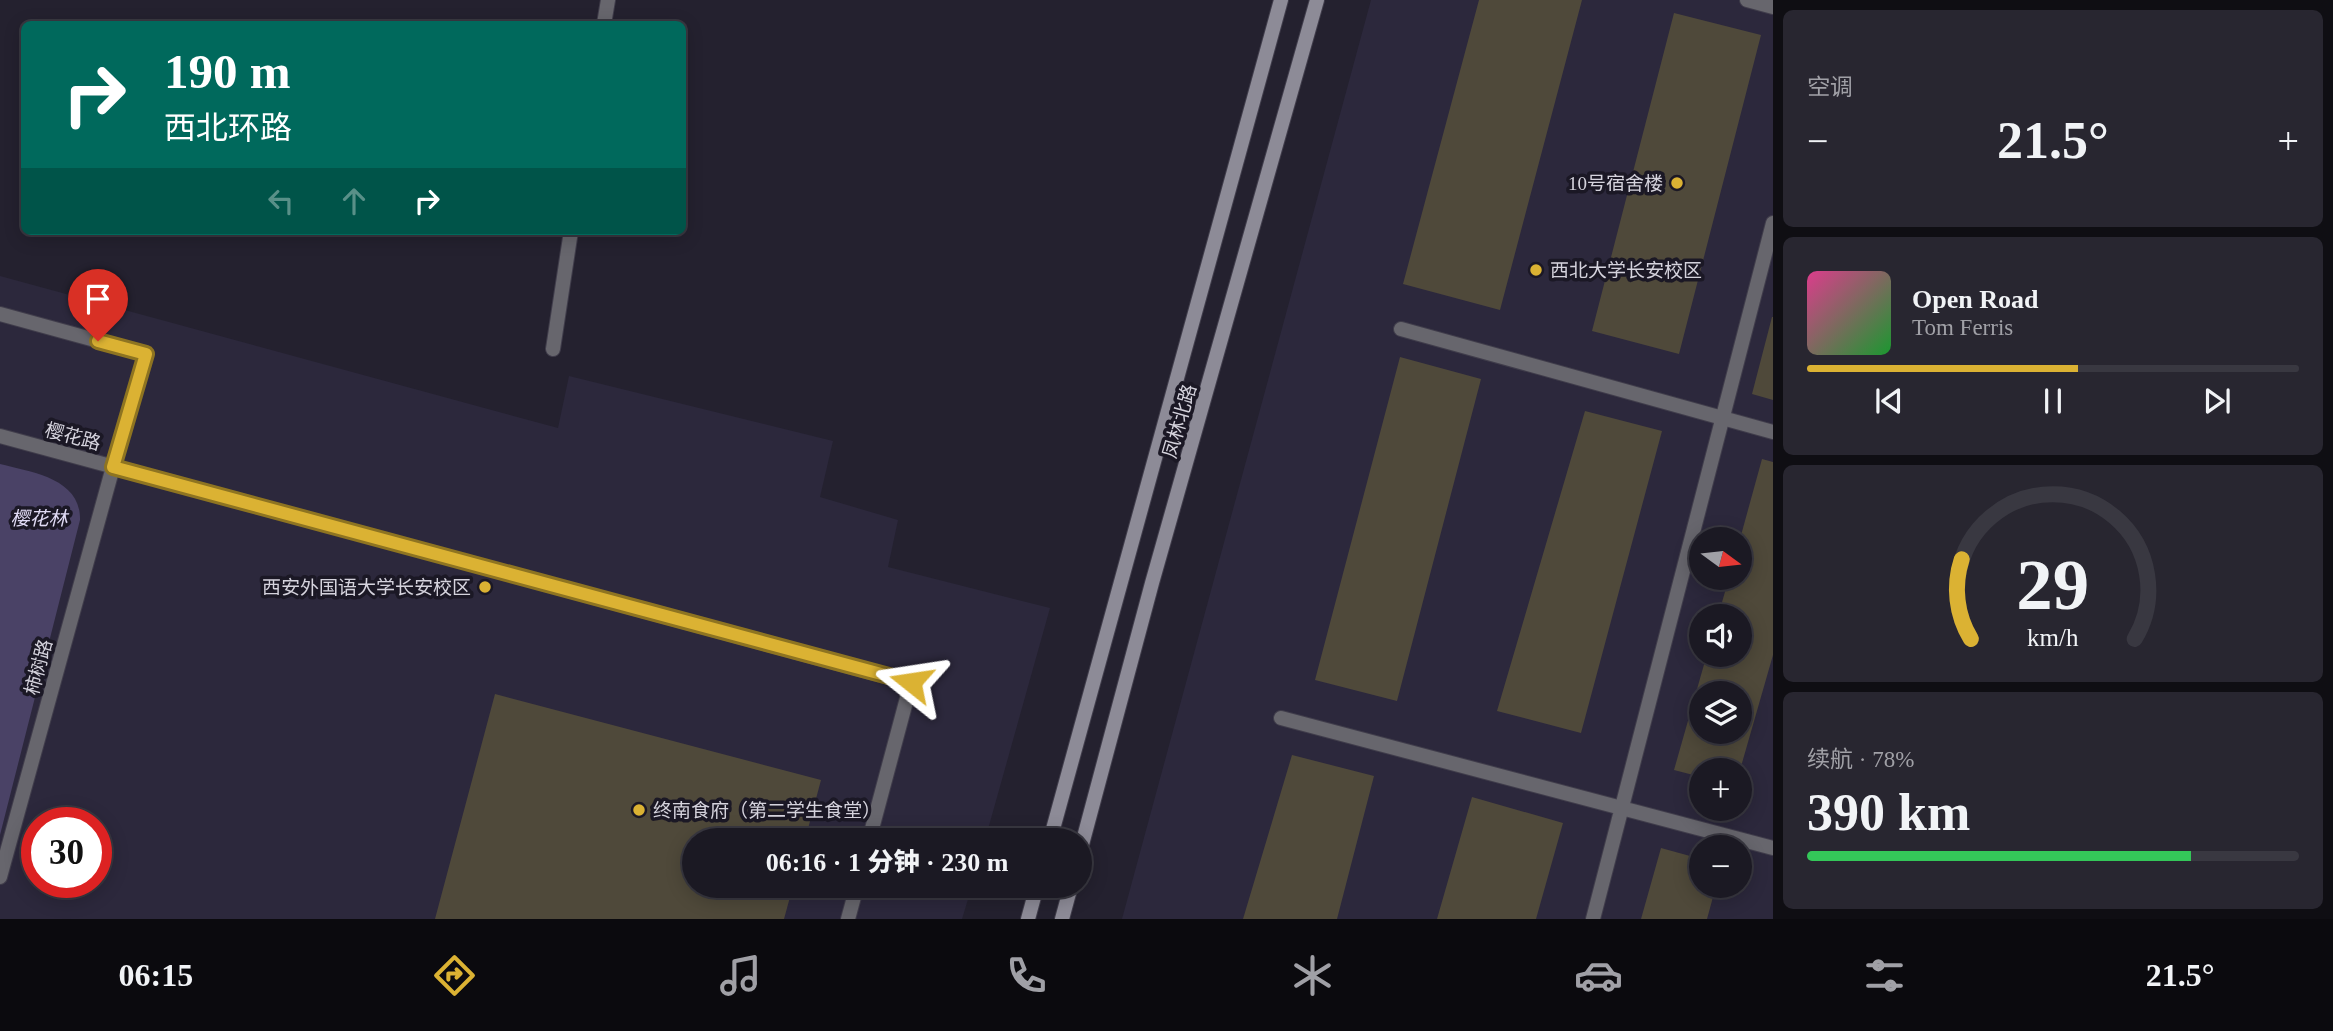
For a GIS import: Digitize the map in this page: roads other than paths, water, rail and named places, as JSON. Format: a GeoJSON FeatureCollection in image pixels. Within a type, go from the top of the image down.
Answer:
{"type":"FeatureCollection","features":[{"type":"Feature","properties":{"kind":"street"},"geometry":{"type":"LineString","coordinates":[[604,21],[608,0]]}},
{"type":"Feature","properties":{"kind":"street","name":"凤林北路"},"geometry":{"type":"LineString","coordinates":[[1053,828],[1281,0]]}},
{"type":"Feature","properties":{"kind":"street","name":"凤林北路"},"geometry":{"type":"LineString","coordinates":[[1086,828],[1152,583],[1317,0]]}},
{"type":"Feature","properties":{"kind":"street"},"geometry":{"type":"LineString","coordinates":[[1747,0],[1773,7]]}},
{"type":"Feature","properties":{"kind":"street"},"geometry":{"type":"LineString","coordinates":[[1592,919],[1773,223]]}},
{"type":"Feature","properties":{"kind":"street"},"geometry":{"type":"LineString","coordinates":[[553,349],[570,235]]}},
{"type":"Feature","properties":{"kind":"street","name":"柿树路"},"geometry":{"type":"LineString","coordinates":[[0,314],[146,354],[0,877]]}},
{"type":"Feature","properties":{"kind":"street"},"geometry":{"type":"LineString","coordinates":[[1401,329],[1773,432]]}},
{"type":"Feature","properties":{"kind":"street","name":"樱花路"},"geometry":{"type":"LineString","coordinates":[[0,436],[911,682],[872,828]]}},
{"type":"Feature","properties":{"kind":"street"},"geometry":{"type":"LineString","coordinates":[[1281,718],[1773,848]]}},
{"type":"Feature","properties":{"kind":"street"},"geometry":{"type":"LineString","coordinates":[[849,919],[854,898]]}},
{"type":"Feature","properties":{"kind":"street"},"geometry":{"type":"LineString","coordinates":[[1028,919],[1034,898]]}},
{"type":"Feature","properties":{"kind":"street"},"geometry":{"type":"LineString","coordinates":[[1062,919],[1068,898]]}},
{"type":"Feature","properties":{"kind":"place","name":"10号宿舍楼"},"geometry":{"type":"Point","coordinates":[1677,183]}},
{"type":"Feature","properties":{"kind":"place","name":"西北大学长安校区"},"geometry":{"type":"Point","coordinates":[1536,270]}},
{"type":"Feature","properties":{"kind":"place","name":"西安外国语大学长安校区"},"geometry":{"type":"Point","coordinates":[485,587]}},
{"type":"Feature","properties":{"kind":"place","name":"终南食府（第二学生食堂）"},"geometry":{"type":"Point","coordinates":[639,810]}},
{"type":"Feature","properties":{"kind":"park label","name":"樱花林"},"geometry":{"type":"Point","coordinates":[39,518]}}]}
